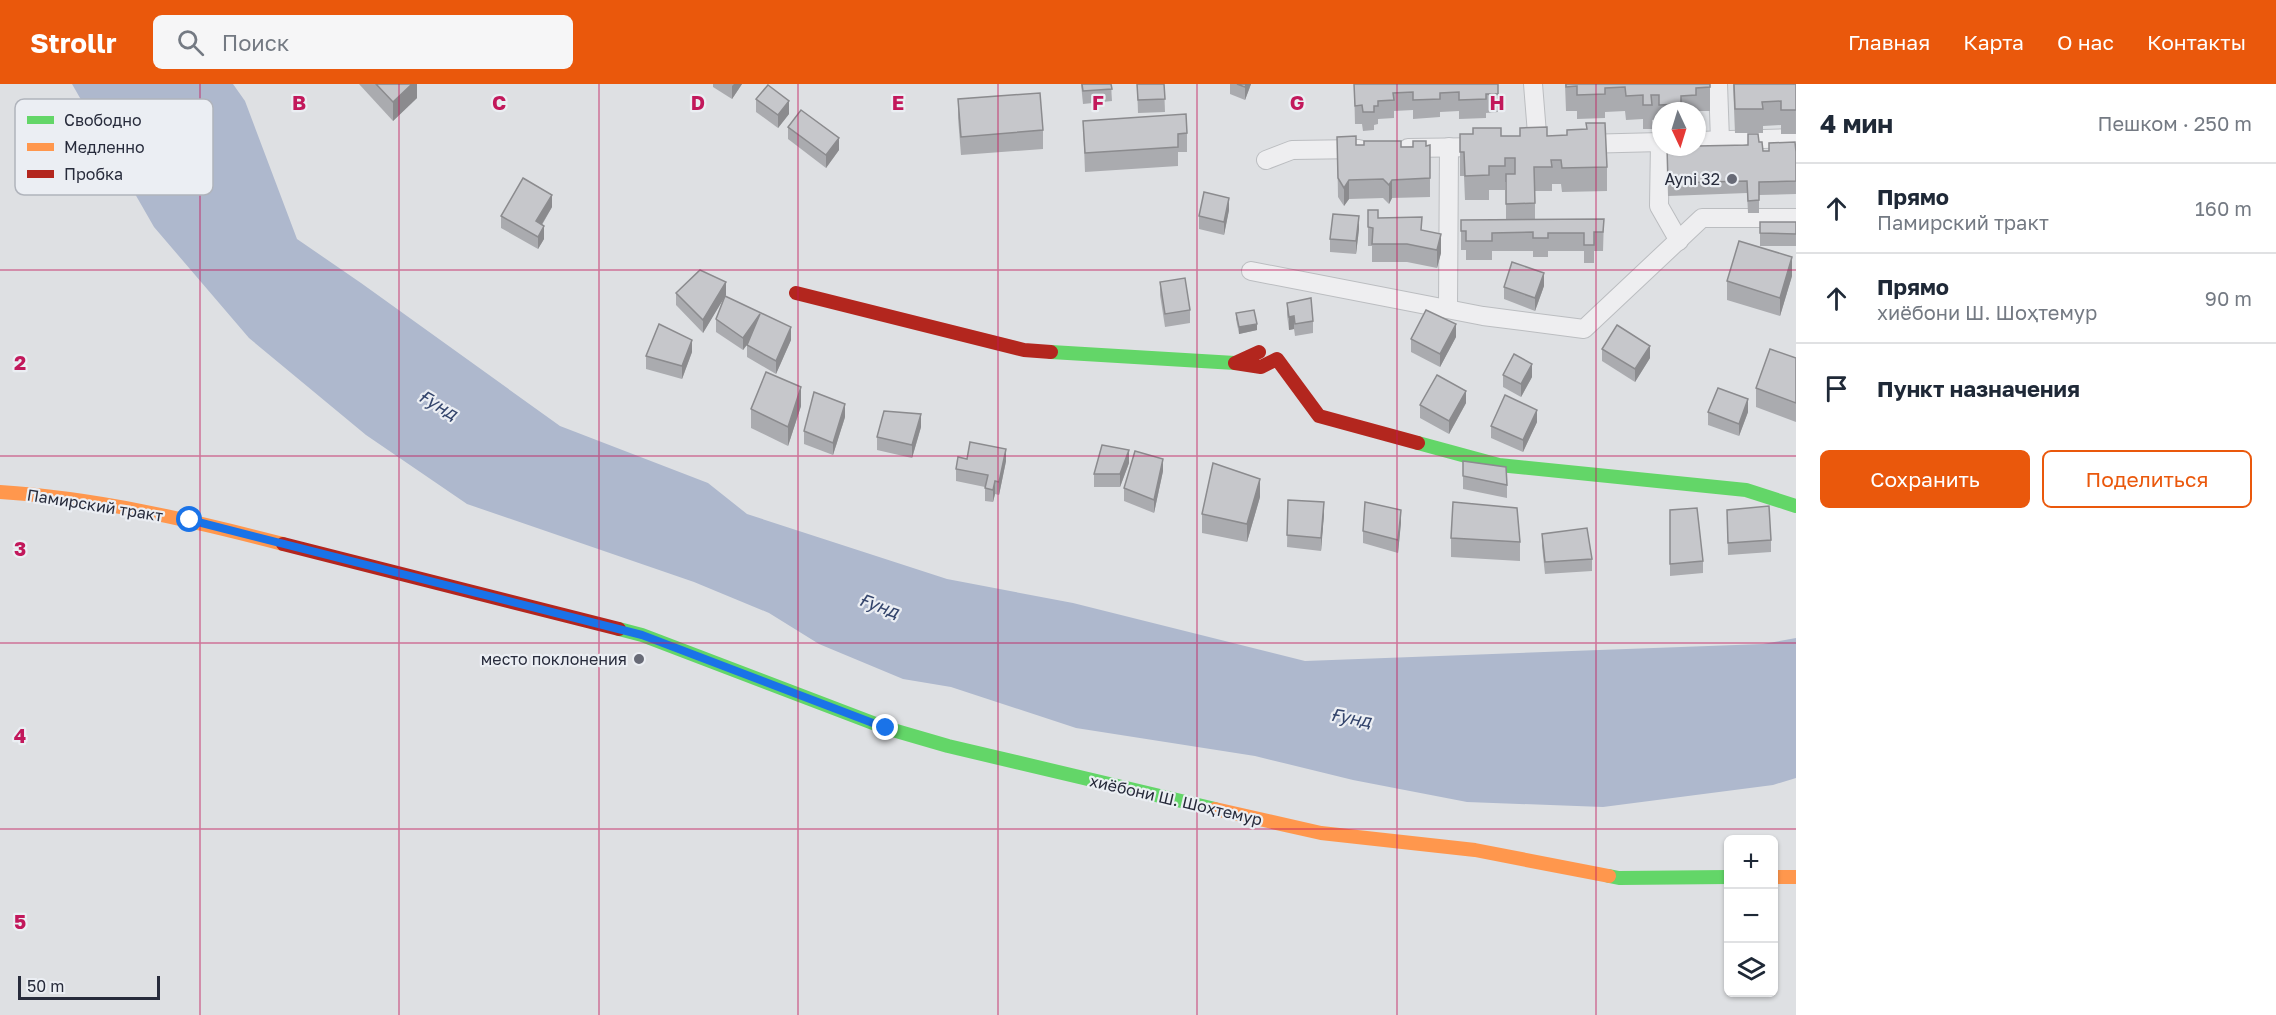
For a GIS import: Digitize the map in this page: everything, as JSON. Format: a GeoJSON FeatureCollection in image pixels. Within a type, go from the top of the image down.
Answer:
{"type":"FeatureCollection","features":[{"type":"Feature","properties":{"kind":"main road"},"geometry":{"type":"LineString","coordinates":[[796,293],[1024,350],[1235,363],[1261,367],[1278,359],[1318,416],[1499,465],[1746,490],[1796,506]]}},
{"type":"Feature","properties":{"kind":"main road"},"geometry":{"type":"LineString","coordinates":[[1235,363],[1259,352]]}},
{"type":"Feature","properties":{"kind":"main road","name":"Памирский тракт"},"geometry":{"type":"LineString","coordinates":[[0,492],[45,495],[190,520],[642,635]]}},
{"type":"Feature","properties":{"kind":"main road","name":"хиёбони Ш. Шоҳтемур"},"geometry":{"type":"LineString","coordinates":[[642,635],[886,728],[948,746],[1120,788],[1321,833],[1475,850],[1619,878],[1724,877]]}},
{"type":"Feature","properties":{"kind":"main road"},"geometry":{"type":"LineString","coordinates":[[1778,877],[1796,877]]}},
{"type":"Feature","properties":{"kind":"street"},"geometry":{"type":"LineString","coordinates":[[1533,84],[1538,146]]}},
{"type":"Feature","properties":{"kind":"street"},"geometry":{"type":"LineString","coordinates":[[1718,84],[1720,140]]}},
{"type":"Feature","properties":{"kind":"street"},"geometry":{"type":"LineString","coordinates":[[1706,141],[1796,138]]}},
{"type":"Feature","properties":{"kind":"street"},"geometry":{"type":"LineString","coordinates":[[1266,160],[1292,150],[1652,142]]}},
{"type":"Feature","properties":{"kind":"street"},"geometry":{"type":"LineString","coordinates":[[1448,309],[1449,147]]}},
{"type":"Feature","properties":{"kind":"street"},"geometry":{"type":"LineString","coordinates":[[1660,156],[1659,206],[1679,241]]}},
{"type":"Feature","properties":{"kind":"street"},"geometry":{"type":"LineString","coordinates":[[1251,271],[1448,309],[1584,329],[1702,218],[1796,218]]}},
{"type":"Feature","properties":{"kind":"water","name":"Ғунд"},"geometry":{"type":"Polygon","coordinates":[[[72,84],[233,84],[245,101],[297,239],[560,426],[708,483],[747,514],[947,579],[1073,603],[1305,661],[1763,644],[1796,638],[1796,778],[1773,785],[1603,807],[1467,802],[1353,780],[1255,756],[1076,728],[951,687],[903,679],[819,644],[769,613],[694,582],[467,504],[366,435],[249,338],[154,227],[136,195],[213,195],[213,99],[81,99],[72,84]]]}},
{"type":"Feature","properties":{"kind":"building"},"geometry":{"type":"Polygon","coordinates":[[[376,84],[412,84],[393,102],[376,84]]]}},
{"type":"Feature","properties":{"kind":"building"},"geometry":{"type":"Polygon","coordinates":[[[1082,84],[1111,84],[1112,89],[1083,91],[1082,84]]]}},
{"type":"Feature","properties":{"kind":"building"},"geometry":{"type":"Polygon","coordinates":[[[1137,84],[1164,84],[1165,99],[1138,100],[1137,84]]]}},
{"type":"Feature","properties":{"kind":"building"},"geometry":{"type":"Polygon","coordinates":[[[1354,84],[1498,84],[1498,94],[1486,94],[1486,99],[1459,100],[1459,92],[1440,93],[1440,99],[1413,100],[1413,92],[1393,93],[1394,100],[1378,101],[1378,106],[1374,106],[1374,112],[1363,112],[1362,105],[1355,106],[1354,84]]]}},
{"type":"Feature","properties":{"kind":"building"},"geometry":{"type":"Polygon","coordinates":[[[1566,84],[1710,84],[1710,87],[1696,88],[1696,95],[1681,96],[1681,102],[1659,102],[1659,95],[1651,95],[1652,105],[1643,105],[1643,95],[1626,96],[1625,87],[1605,88],[1605,94],[1577,95],[1577,86],[1566,87],[1566,84]]]}},
{"type":"Feature","properties":{"kind":"building"},"geometry":{"type":"Polygon","coordinates":[[[1734,84],[1796,84],[1796,110],[1781,110],[1781,101],[1762,102],[1763,109],[1735,109],[1734,84]]]}},
{"type":"Feature","properties":{"kind":"building"},"geometry":{"type":"Polygon","coordinates":[[[768,85],[789,101],[778,115],[756,99],[768,85]]]}},
{"type":"Feature","properties":{"kind":"building"},"geometry":{"type":"Polygon","coordinates":[[[1040,93],[1043,130],[961,137],[958,99],[1040,93]]]}},
{"type":"Feature","properties":{"kind":"building"},"geometry":{"type":"Polygon","coordinates":[[[801,110],[839,138],[826,155],[788,127],[801,110]]]}},
{"type":"Feature","properties":{"kind":"building"},"geometry":{"type":"Polygon","coordinates":[[[1186,114],[1187,133],[1178,134],[1178,147],[1085,153],[1083,121],[1186,114]]]}},
{"type":"Feature","properties":{"kind":"building"},"geometry":{"type":"Polygon","coordinates":[[[1586,123],[1605,123],[1607,167],[1562,168],[1561,160],[1551,160],[1552,167],[1534,167],[1535,203],[1506,204],[1506,174],[1515,174],[1515,158],[1505,158],[1505,166],[1489,166],[1489,175],[1465,176],[1464,152],[1460,152],[1460,134],[1473,134],[1473,128],[1501,128],[1501,136],[1520,136],[1520,128],[1547,127],[1547,136],[1567,135],[1567,130],[1587,129],[1586,123]]]}},
{"type":"Feature","properties":{"kind":"building","name":"Ayni 32"},"geometry":{"type":"Polygon","coordinates":[[[1748,134],[1758,134],[1763,151],[1769,151],[1769,143],[1795,142],[1796,181],[1759,182],[1759,200],[1748,201],[1747,181],[1668,183],[1667,156],[1706,156],[1706,146],[1748,145],[1748,134]]]}},
{"type":"Feature","properties":{"kind":"building"},"geometry":{"type":"Polygon","coordinates":[[[1356,136],[1356,145],[1364,145],[1364,141],[1401,141],[1401,147],[1413,147],[1413,141],[1426,141],[1426,146],[1430,145],[1430,178],[1392,180],[1389,185],[1383,179],[1349,180],[1344,188],[1338,178],[1337,137],[1356,136]]]}},
{"type":"Feature","properties":{"kind":"building"},"geometry":{"type":"Polygon","coordinates":[[[523,178],[552,195],[536,221],[544,226],[538,237],[501,216],[523,178]]]}},
{"type":"Feature","properties":{"kind":"building"},"geometry":{"type":"Polygon","coordinates":[[[1204,192],[1229,198],[1224,222],[1199,216],[1204,192]]]}},
{"type":"Feature","properties":{"kind":"building"},"geometry":{"type":"Polygon","coordinates":[[[1368,210],[1378,210],[1378,218],[1422,217],[1421,230],[1441,234],[1437,250],[1407,244],[1372,244],[1373,228],[1368,227],[1368,210]]]}},
{"type":"Feature","properties":{"kind":"building"},"geometry":{"type":"Polygon","coordinates":[[[1333,214],[1359,216],[1356,241],[1330,239],[1333,214]]]}},
{"type":"Feature","properties":{"kind":"building"},"geometry":{"type":"Polygon","coordinates":[[[1604,219],[1603,232],[1594,232],[1594,245],[1584,245],[1584,233],[1548,233],[1548,238],[1533,238],[1533,232],[1492,233],[1492,241],[1466,241],[1466,231],[1461,231],[1461,220],[1604,219]]]}},
{"type":"Feature","properties":{"kind":"building"},"geometry":{"type":"Polygon","coordinates":[[[1760,222],[1796,222],[1796,234],[1760,233],[1760,222]]]}},
{"type":"Feature","properties":{"kind":"building"},"geometry":{"type":"Polygon","coordinates":[[[1739,241],[1792,257],[1780,298],[1727,281],[1739,241]]]}},
{"type":"Feature","properties":{"kind":"building"},"geometry":{"type":"Polygon","coordinates":[[[1512,262],[1544,273],[1535,298],[1504,287],[1512,262]]]}},
{"type":"Feature","properties":{"kind":"building"},"geometry":{"type":"Polygon","coordinates":[[[700,270],[726,282],[703,320],[676,293],[700,270]]]}},
{"type":"Feature","properties":{"kind":"building"},"geometry":{"type":"Polygon","coordinates":[[[1185,278],[1190,310],[1165,314],[1160,282],[1185,278]]]}},
{"type":"Feature","properties":{"kind":"building"},"geometry":{"type":"Polygon","coordinates":[[[725,296],[791,327],[776,361],[747,345],[760,314],[743,338],[716,319],[725,296]]]}},
{"type":"Feature","properties":{"kind":"building"},"geometry":{"type":"Polygon","coordinates":[[[1311,298],[1313,321],[1295,324],[1294,316],[1289,317],[1287,303],[1311,298]]]}},
{"type":"Feature","properties":{"kind":"building"},"geometry":{"type":"Polygon","coordinates":[[[1254,310],[1257,324],[1239,327],[1236,313],[1254,310]]]}},
{"type":"Feature","properties":{"kind":"building"},"geometry":{"type":"Polygon","coordinates":[[[1426,310],[1456,324],[1440,354],[1411,339],[1426,310]]]}},
{"type":"Feature","properties":{"kind":"building"},"geometry":{"type":"Polygon","coordinates":[[[659,324],[692,340],[682,366],[646,356],[659,324]]]}},
{"type":"Feature","properties":{"kind":"building"},"geometry":{"type":"Polygon","coordinates":[[[1617,325],[1650,346],[1635,369],[1602,349],[1617,325]]]}},
{"type":"Feature","properties":{"kind":"building"},"geometry":{"type":"Polygon","coordinates":[[[1770,349],[1796,358],[1796,403],[1756,388],[1770,349]]]}},
{"type":"Feature","properties":{"kind":"building"},"geometry":{"type":"Polygon","coordinates":[[[1514,354],[1532,364],[1521,384],[1503,375],[1514,354]]]}},
{"type":"Feature","properties":{"kind":"building"},"geometry":{"type":"Polygon","coordinates":[[[766,372],[801,387],[788,427],[751,409],[766,372]]]}},
{"type":"Feature","properties":{"kind":"building"},"geometry":{"type":"Polygon","coordinates":[[[1437,375],[1466,391],[1449,421],[1420,405],[1437,375]]]}},
{"type":"Feature","properties":{"kind":"building"},"geometry":{"type":"Polygon","coordinates":[[[1718,388],[1748,399],[1739,424],[1708,412],[1718,388]]]}},
{"type":"Feature","properties":{"kind":"building"},"geometry":{"type":"Polygon","coordinates":[[[814,392],[845,404],[833,443],[804,431],[814,392]]]}},
{"type":"Feature","properties":{"kind":"building"},"geometry":{"type":"Polygon","coordinates":[[[1505,395],[1537,410],[1523,440],[1491,426],[1505,395]]]}},
{"type":"Feature","properties":{"kind":"building"},"geometry":{"type":"Polygon","coordinates":[[[884,411],[921,414],[912,445],[877,437],[884,411]]]}},
{"type":"Feature","properties":{"kind":"building"},"geometry":{"type":"Polygon","coordinates":[[[970,442],[1006,449],[999,482],[995,481],[993,490],[985,488],[988,475],[956,469],[958,457],[967,459],[970,442]]]}},
{"type":"Feature","properties":{"kind":"building"},"geometry":{"type":"Polygon","coordinates":[[[1102,445],[1129,450],[1120,474],[1094,474],[1102,445]]]}},
{"type":"Feature","properties":{"kind":"building"},"geometry":{"type":"Polygon","coordinates":[[[1135,451],[1163,459],[1154,500],[1124,488],[1135,451]]]}},
{"type":"Feature","properties":{"kind":"building"},"geometry":{"type":"Polygon","coordinates":[[[1463,461],[1506,467],[1507,485],[1463,476],[1463,461]]]}},
{"type":"Feature","properties":{"kind":"building"},"geometry":{"type":"Polygon","coordinates":[[[1213,463],[1260,479],[1247,524],[1202,514],[1213,463]]]}},
{"type":"Feature","properties":{"kind":"building"},"geometry":{"type":"Polygon","coordinates":[[[1288,500],[1324,502],[1321,538],[1287,535],[1288,500]]]}},
{"type":"Feature","properties":{"kind":"building"},"geometry":{"type":"Polygon","coordinates":[[[1365,502],[1401,510],[1398,540],[1363,531],[1365,502]]]}},
{"type":"Feature","properties":{"kind":"building"},"geometry":{"type":"Polygon","coordinates":[[[1453,502],[1517,508],[1520,542],[1451,538],[1453,502]]]}},
{"type":"Feature","properties":{"kind":"building"},"geometry":{"type":"Polygon","coordinates":[[[1769,506],[1771,540],[1728,543],[1727,510],[1769,506]]]}},
{"type":"Feature","properties":{"kind":"building"},"geometry":{"type":"Polygon","coordinates":[[[1697,508],[1703,561],[1670,564],[1670,510],[1697,508]]]}},
{"type":"Feature","properties":{"kind":"building"},"geometry":{"type":"Polygon","coordinates":[[[1587,528],[1592,559],[1545,562],[1542,534],[1587,528]]]}},
{"type":"Feature","properties":{"kind":"traffic: fast"},"geometry":{"type":"LineString","coordinates":[[1051,352],[1235,363]]}},
{"type":"Feature","properties":{"kind":"traffic: fast"},"geometry":{"type":"LineString","coordinates":[[1418,443],[1499,465],[1746,490],[1796,506]]}},
{"type":"Feature","properties":{"kind":"traffic: fast"},"geometry":{"type":"LineString","coordinates":[[619,629],[642,635],[886,728],[948,746],[1215,809]]}},
{"type":"Feature","properties":{"kind":"traffic: fast"},"geometry":{"type":"LineString","coordinates":[[1609,876],[1619,878],[1724,877]]}},
{"type":"Feature","properties":{"kind":"traffic: slow"},"geometry":{"type":"LineString","coordinates":[[0,492],[72,499],[143,511],[283,544]]}},
{"type":"Feature","properties":{"kind":"traffic: slow"},"geometry":{"type":"LineString","coordinates":[[1215,809],[1321,833],[1475,850],[1609,876]]}},
{"type":"Feature","properties":{"kind":"traffic: slow"},"geometry":{"type":"LineString","coordinates":[[1778,877],[1796,877]]}},
{"type":"Feature","properties":{"kind":"traffic: jam"},"geometry":{"type":"LineString","coordinates":[[796,293],[1024,350],[1051,352]]}},
{"type":"Feature","properties":{"kind":"traffic: jam"},"geometry":{"type":"LineString","coordinates":[[1259,352],[1235,363],[1261,367],[1277,359],[1319,416],[1418,443]]}},
{"type":"Feature","properties":{"kind":"traffic: jam"},"geometry":{"type":"LineString","coordinates":[[283,544],[619,629]]}},
{"type":"Feature","properties":{"kind":"place","name":"Ayni 32"},"geometry":{"type":"Point","coordinates":[1732,179]}},
{"type":"Feature","properties":{"kind":"place","name":"место поклонения"},"geometry":{"type":"Point","coordinates":[639,659]}},
{"type":"Feature","properties":{"kind":"route"},"geometry":{"type":"LineString","coordinates":[[190,520],[642,635],[886,728]]}}]}
